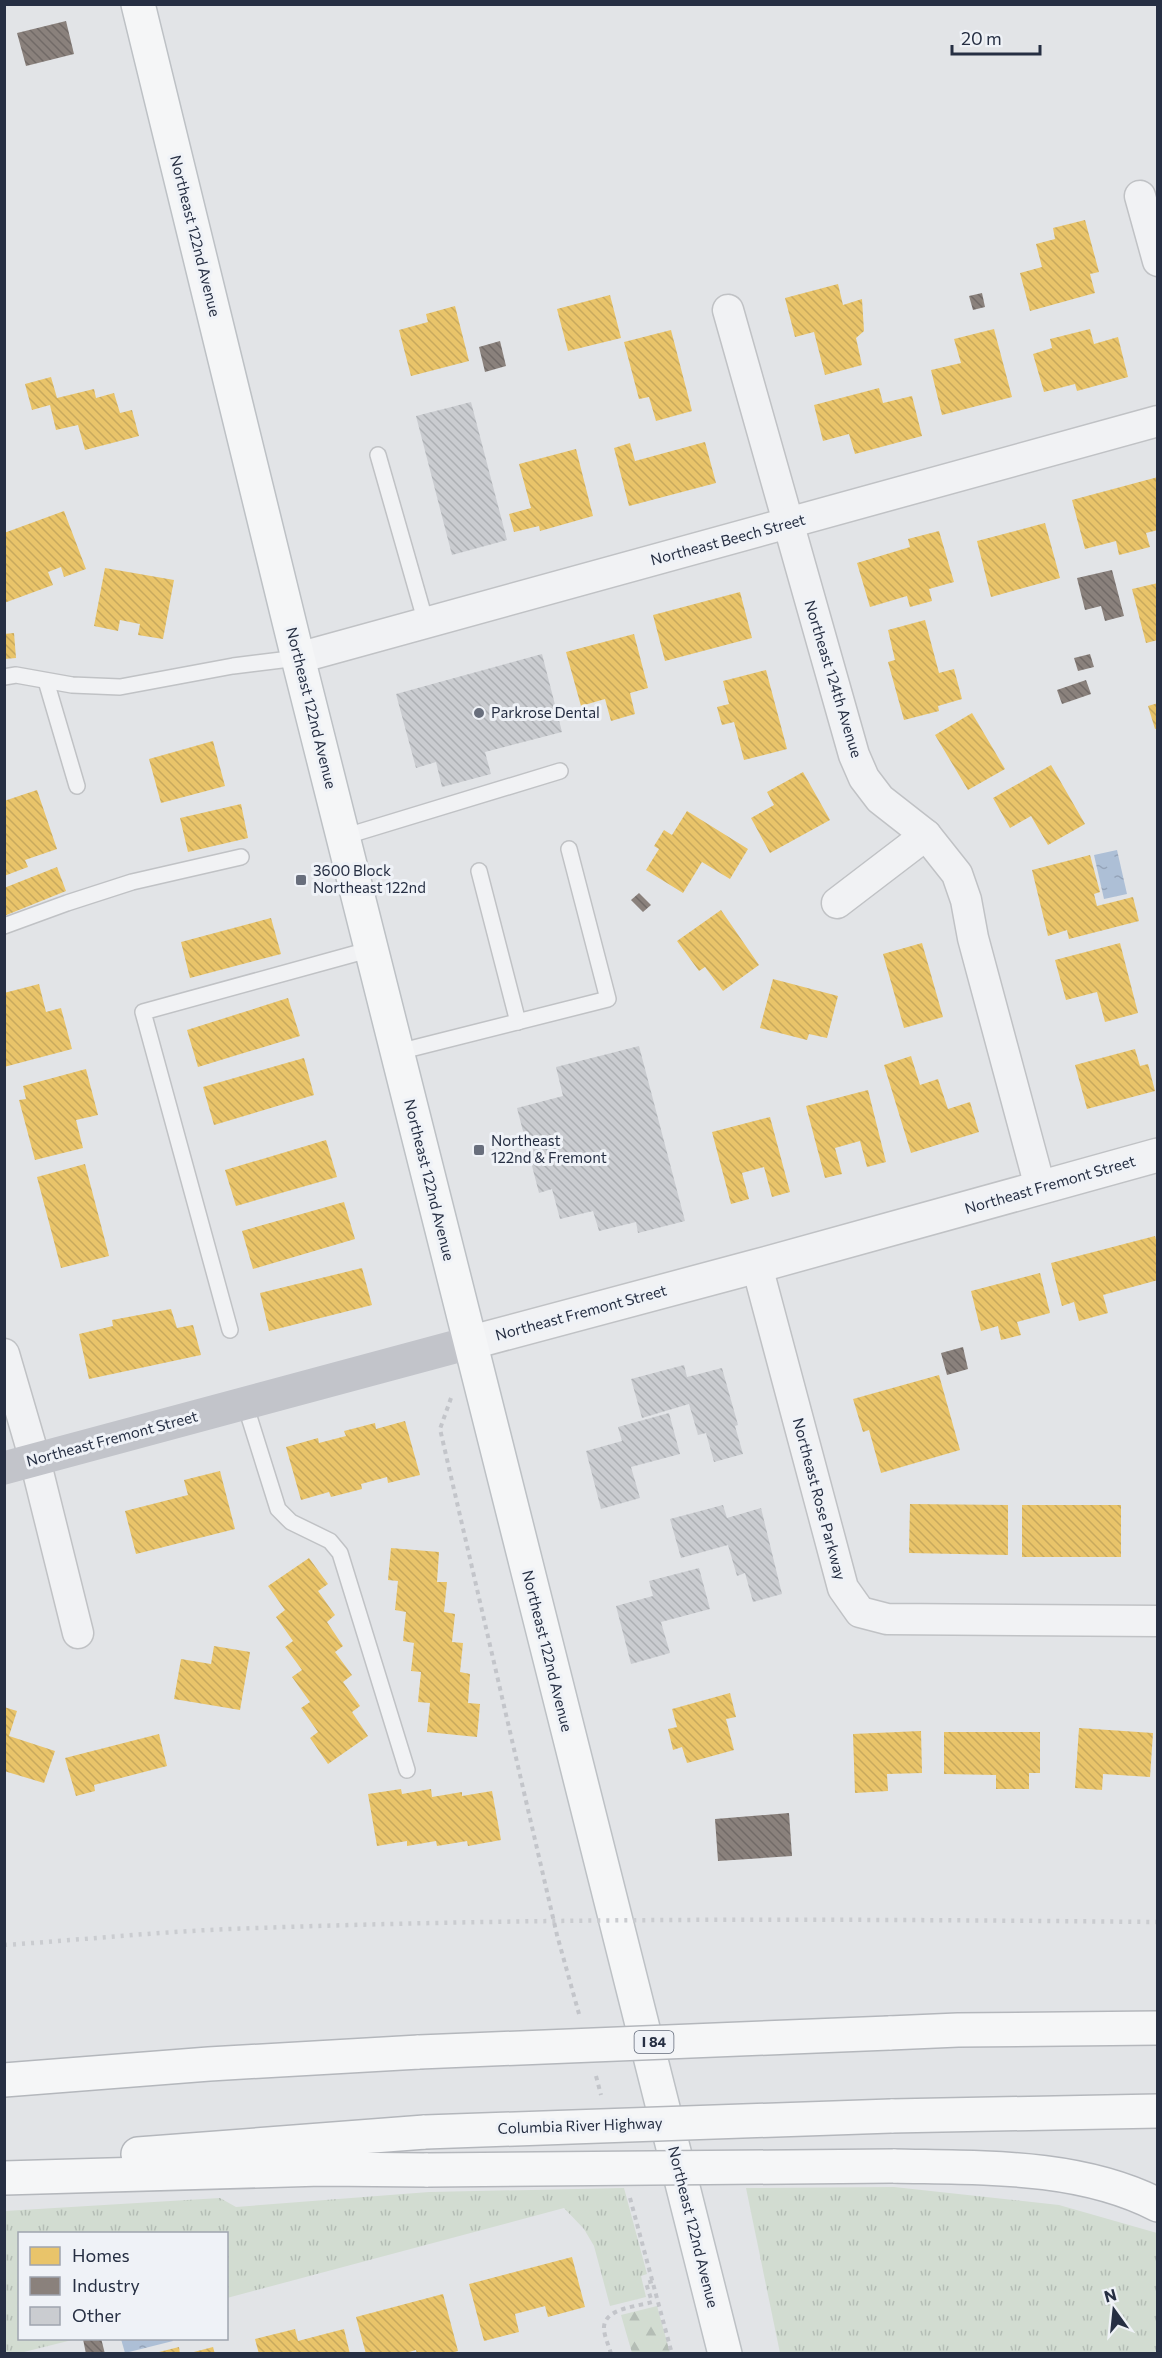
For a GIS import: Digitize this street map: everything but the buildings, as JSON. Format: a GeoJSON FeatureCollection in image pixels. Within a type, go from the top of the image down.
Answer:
{"type":"FeatureCollection","features":[{"type":"Feature","properties":{"kind":"main road","name":"Northeast 122nd Avenue"},"geometry":{"type":"LineString","coordinates":[[138,4],[298,658],[725,2354]]}},
{"type":"Feature","properties":{"kind":"main road","name":"Northeast Fremont Street"},"geometry":{"type":"LineString","coordinates":[[20,1464],[470,1343]]}},
{"type":"Feature","properties":{"kind":"main road","name":"I 84"},"geometry":{"type":"LineString","coordinates":[[4,2080],[220,2063],[419,2052],[958,2030],[1158,2028]]}},
{"type":"Feature","properties":{"kind":"main road","name":"Columbia River Highway"},"geometry":{"type":"LineString","coordinates":[[4,2164],[424,2132],[891,2116],[1158,2111]]}},
{"type":"Feature","properties":{"kind":"main road"},"geometry":{"type":"LineString","coordinates":[[4,2178],[322,2169],[893,2166],[998,2170],[1051,2175],[1097,2184],[1140,2196],[1158,2205]]}},
{"type":"Feature","properties":{"kind":"street"},"geometry":{"type":"LineString","coordinates":[[1140,196],[1158,261]]}},
{"type":"Feature","properties":{"kind":"street","name":"Northeast 124th Avenue"},"geometry":{"type":"LineString","coordinates":[[728,310],[854,755],[864,778],[880,799],[926,835],[957,874],[966,900],[973,938],[1040,1187]]}},
{"type":"Feature","properties":{"kind":"street","name":"Northeast Beech Street"},"geometry":{"type":"LineString","coordinates":[[298,658],[1158,421]]}},
{"type":"Feature","properties":{"kind":"street"},"geometry":{"type":"LineString","coordinates":[[837,903],[926,835]]}},
{"type":"Feature","properties":{"kind":"street","name":"Northeast Fremont Street"},"geometry":{"type":"LineString","coordinates":[[470,1343],[1158,1155]]}},
{"type":"Feature","properties":{"kind":"street","name":"Northeast Rose Parkway"},"geometry":{"type":"LineString","coordinates":[[757,1266],[843,1588],[860,1612],[887,1619],[1158,1621]]}},
{"type":"Feature","properties":{"kind":"street"},"geometry":{"type":"LineString","coordinates":[[4,1354],[20,1464],[78,1633]]}},
{"type":"Feature","properties":{"kind":"lane"},"geometry":{"type":"LineString","coordinates":[[378,455],[426,623]]}},
{"type":"Feature","properties":{"kind":"lane"},"geometry":{"type":"LineString","coordinates":[[4,677],[16,675],[72,685],[120,687],[233,666],[298,658]]}},
{"type":"Feature","properties":{"kind":"lane"},"geometry":{"type":"LineString","coordinates":[[46,681],[77,786]]}},
{"type":"Feature","properties":{"kind":"lane"},"geometry":{"type":"LineString","coordinates":[[343,837],[560,771]]}},
{"type":"Feature","properties":{"kind":"lane"},"geometry":{"type":"LineString","coordinates":[[398,1053],[608,999],[569,849]]}},
{"type":"Feature","properties":{"kind":"lane"},"geometry":{"type":"LineString","coordinates":[[4,926],[132,882],[241,857]]}},
{"type":"Feature","properties":{"kind":"lane"},"geometry":{"type":"LineString","coordinates":[[479,871],[518,1022]]}},
{"type":"Feature","properties":{"kind":"lane"},"geometry":{"type":"LineString","coordinates":[[230,1330],[143,1012],[372,949]]}},
{"type":"Feature","properties":{"kind":"lane"},"geometry":{"type":"LineString","coordinates":[[245,1404],[278,1509],[291,1522],[330,1541],[340,1553],[407,1770]]}},
{"type":"Feature","properties":{"kind":"path"},"geometry":{"type":"LineString","coordinates":[[440,1429],[557,1935],[579,2016]]}},
{"type":"Feature","properties":{"kind":"path"},"geometry":{"type":"LineString","coordinates":[[595,2074],[602,2097]]}},
{"type":"Feature","properties":{"kind":"path"},"geometry":{"type":"LineString","coordinates":[[627,2189],[672,2354]]}},
{"type":"Feature","properties":{"kind":"path"},"geometry":{"type":"LineString","coordinates":[[611,2354],[604,2329],[606,2319],[612,2312],[652,2302],[646,2283],[653,2281]]}},
{"type":"Feature","properties":{"kind":"green space"},"geometry":{"type":"Polygon","coordinates":[[[894,2187],[1059,2205],[1157,2233],[1157,2353],[780,2353],[746,2188],[894,2187]]]}},
{"type":"Feature","properties":{"kind":"green space"},"geometry":{"type":"Polygon","coordinates":[[[624,2188],[647,2274],[641,2276],[646,2297],[610,2306],[594,2246],[584,2229],[564,2208],[228,2298],[228,2232],[18,2232],[18,2340],[72,2340],[20,2353],[5,2353],[5,2211],[220,2198],[236,2207],[429,2192],[624,2188]]]}},
{"type":"Feature","properties":{"kind":"green space"},"geometry":{"type":"Polygon","coordinates":[[[657,2306],[670,2353],[632,2353],[621,2315],[657,2306]]]}},
{"type":"Feature","properties":{"kind":"water"},"geometry":{"type":"Polygon","coordinates":[[[1117,850],[1127,894],[1104,899],[1094,855],[1117,850]]]}},
{"type":"Feature","properties":{"kind":"water"},"geometry":{"type":"Polygon","coordinates":[[[121,2340],[173,2341],[125,2353],[121,2340]]]}},
{"type":"Feature","properties":{"kind":"railway"},"geometry":{"type":"LineString","coordinates":[[4,1945],[202,1930],[462,1922],[810,1920],[1158,1922]]}},
{"type":"Feature","properties":{"kind":"place","name":"Parkrose Dental"},"geometry":{"type":"Point","coordinates":[479,713]}},
{"type":"Feature","properties":{"kind":"place","name":"3600 Block Northeast 122nd"},"geometry":{"type":"Point","coordinates":[301,880]}},
{"type":"Feature","properties":{"kind":"place","name":"Northeast 122nd & Fremont"},"geometry":{"type":"Point","coordinates":[479,1150]}}]}
